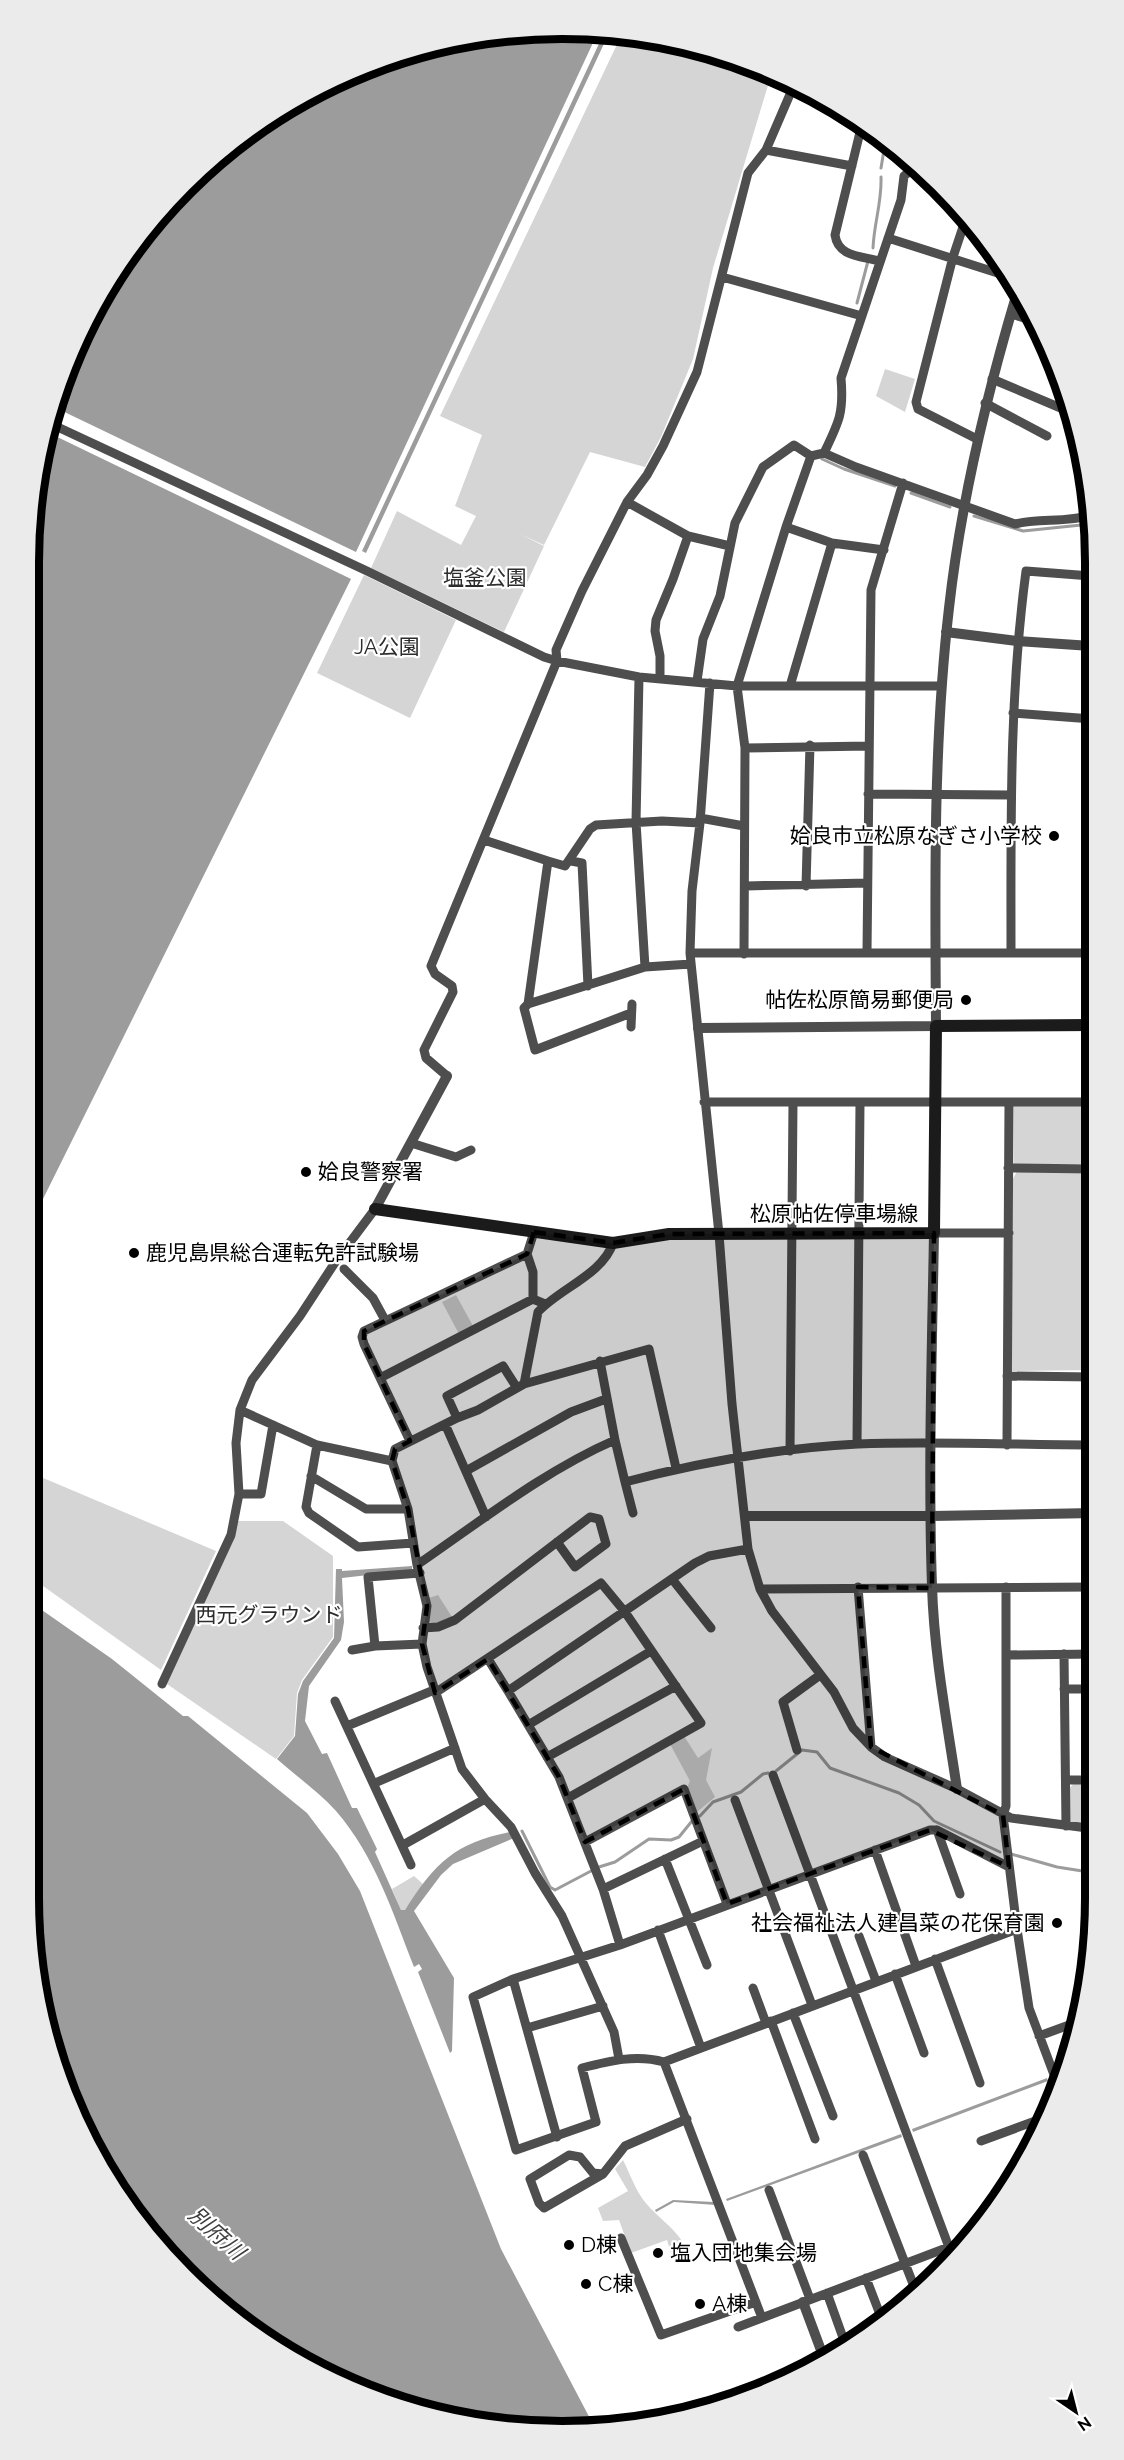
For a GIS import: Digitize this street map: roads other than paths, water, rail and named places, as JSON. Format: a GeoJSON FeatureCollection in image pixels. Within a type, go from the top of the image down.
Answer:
{"type":"FeatureCollection","features":[{"type":"Feature","properties":{"kind":"main road"},"geometry":{"type":"LineString","coordinates":[[936,1026],[1085,1025]]}},
{"type":"Feature","properties":{"kind":"main road","name":"松原帖佐停車場線"},"geometry":{"type":"LineString","coordinates":[[375,1209],[614,1243],[669,1234],[934,1233],[936,1026]]}},
{"type":"Feature","properties":{"kind":"street"},"geometry":{"type":"LineString","coordinates":[[162,1684],[231,1535],[239,1494],[236,1443],[240,1410],[252,1380],[375,1209],[447,1076],[426,1058],[424,1050],[453,992],[452,986],[435,974],[431,966],[557,661],[556,650],[582,591],[627,502],[647,475],[663,446],[697,372],[748,173],[766,150],[791,92]]}},
{"type":"Feature","properties":{"kind":"street"},"geometry":{"type":"LineString","coordinates":[[860,132],[835,235],[836,245],[843,252],[879,261]]}},
{"type":"Feature","properties":{"kind":"street"},"geometry":{"type":"LineString","coordinates":[[766,150],[852,166]]}},
{"type":"Feature","properties":{"kind":"street"},"geometry":{"type":"LineString","coordinates":[[824,453],[839,422],[843,404],[841,378],[901,200],[904,176],[910,171]]}},
{"type":"Feature","properties":{"kind":"street"},"geometry":{"type":"LineString","coordinates":[[963,227],[953,257],[916,402],[918,409],[977,440]]}},
{"type":"Feature","properties":{"kind":"street"},"geometry":{"type":"LineString","coordinates":[[888,238],[998,273]]}},
{"type":"Feature","properties":{"kind":"street"},"geometry":{"type":"LineString","coordinates":[[722,277],[862,316]]}},
{"type":"Feature","properties":{"kind":"street"},"geometry":{"type":"LineString","coordinates":[[698,1028],[936,1026],[938,794],[941,686],[946,632],[963,507],[985,403],[1015,301]]}},
{"type":"Feature","properties":{"kind":"street"},"geometry":{"type":"LineString","coordinates":[[1011,314],[1024,318]]}},
{"type":"Feature","properties":{"kind":"street"},"geometry":{"type":"LineString","coordinates":[[992,379],[1061,408]]}},
{"type":"Feature","properties":{"kind":"street"},"geometry":{"type":"LineString","coordinates":[[985,403],[1047,436]]}},
{"type":"Feature","properties":{"kind":"street"},"geometry":{"type":"LineString","coordinates":[[57,427],[367,571],[544,657],[557,661],[639,676],[737,686],[941,686]]}},
{"type":"Feature","properties":{"kind":"street"},"geometry":{"type":"LineString","coordinates":[[697,681],[703,639],[720,596],[735,523],[763,467],[794,445],[811,456],[824,453],[963,507],[1015,524],[1083,517]]}},
{"type":"Feature","properties":{"kind":"street"},"geometry":{"type":"LineString","coordinates":[[744,954],[746,748],[737,686],[786,527],[811,456]]}},
{"type":"Feature","properties":{"kind":"street"},"geometry":{"type":"LineString","coordinates":[[867,951],[871,590],[903,483]]}},
{"type":"Feature","properties":{"kind":"street"},"geometry":{"type":"LineString","coordinates":[[627,502],[688,536],[730,546]]}},
{"type":"Feature","properties":{"kind":"street"},"geometry":{"type":"LineString","coordinates":[[786,527],[832,543],[884,550]]}},
{"type":"Feature","properties":{"kind":"street"},"geometry":{"type":"LineString","coordinates":[[660,678],[656,620],[674,579],[688,536]]}},
{"type":"Feature","properties":{"kind":"street"},"geometry":{"type":"LineString","coordinates":[[790,686],[832,543]]}},
{"type":"Feature","properties":{"kind":"street"},"geometry":{"type":"LineString","coordinates":[[1011,953],[1013,713],[1017,641],[1026,570],[1085,575]]}},
{"type":"Feature","properties":{"kind":"street"},"geometry":{"type":"LineString","coordinates":[[946,632],[1017,641],[1085,646]]}},
{"type":"Feature","properties":{"kind":"street"},"geometry":{"type":"LineString","coordinates":[[639,676],[636,822],[645,967]]}},
{"type":"Feature","properties":{"kind":"street"},"geometry":{"type":"LineString","coordinates":[[710,682],[700,821],[692,891],[690,953],[719,1234],[732,1404],[748,1549],[760,1589],[772,1611],[834,1692],[853,1728],[871,1747],[885,1757],[957,1789],[1003,1815],[1032,1822],[1085,1828]]}},
{"type":"Feature","properties":{"kind":"street"},"geometry":{"type":"LineString","coordinates":[[1013,713],[1085,718]]}},
{"type":"Feature","properties":{"kind":"street"},"geometry":{"type":"LineString","coordinates":[[746,748],[810,745],[869,746]]}},
{"type":"Feature","properties":{"kind":"street"},"geometry":{"type":"LineString","coordinates":[[806,885],[810,745]]}},
{"type":"Feature","properties":{"kind":"street"},"geometry":{"type":"LineString","coordinates":[[868,794],[1011,795]]}},
{"type":"Feature","properties":{"kind":"street"},"geometry":{"type":"LineString","coordinates":[[484,840],[565,866],[590,829],[596,825],[700,821],[744,826]]}},
{"type":"Feature","properties":{"kind":"street"},"geometry":{"type":"LineString","coordinates":[[528,1004],[548,861]]}},
{"type":"Feature","properties":{"kind":"street"},"geometry":{"type":"LineString","coordinates":[[570,861],[582,863],[588,986]]}},
{"type":"Feature","properties":{"kind":"street"},"geometry":{"type":"LineString","coordinates":[[746,886],[867,884]]}},
{"type":"Feature","properties":{"kind":"street"},"geometry":{"type":"LineString","coordinates":[[690,953],[867,951],[1085,953]]}},
{"type":"Feature","properties":{"kind":"street"},"geometry":{"type":"LineString","coordinates":[[631,1027],[632,1008],[535,1050],[524,1008],[528,1004],[645,967],[691,964]]}},
{"type":"Feature","properties":{"kind":"street"},"geometry":{"type":"LineString","coordinates":[[704,1102],[1085,1102]]}},
{"type":"Feature","properties":{"kind":"street"},"geometry":{"type":"LineString","coordinates":[[790,1451],[793,1102]]}},
{"type":"Feature","properties":{"kind":"street"},"geometry":{"type":"LineString","coordinates":[[857,1444],[860,1102]]}},
{"type":"Feature","properties":{"kind":"street"},"geometry":{"type":"LineString","coordinates":[[1007,1445],[1009,1103]]}},
{"type":"Feature","properties":{"kind":"street"},"geometry":{"type":"LineString","coordinates":[[411,1143],[456,1157],[471,1150]]}},
{"type":"Feature","properties":{"kind":"street"},"geometry":{"type":"LineString","coordinates":[[1008,1168],[1085,1169]]}},
{"type":"Feature","properties":{"kind":"street"},"geometry":{"type":"LineString","coordinates":[[533,1299],[533,1272],[527,1254],[534,1232]]}},
{"type":"Feature","properties":{"kind":"street"},"geometry":{"type":"LineString","coordinates":[[957,1789],[937,1655],[932,1588],[931,1444],[934,1233],[1009,1233]]}},
{"type":"Feature","properties":{"kind":"street"},"geometry":{"type":"LineString","coordinates":[[521,1386],[538,1312],[545,1304],[565,1292],[609,1255],[614,1243]]}},
{"type":"Feature","properties":{"kind":"street"},"geometry":{"type":"LineString","coordinates":[[410,1441],[362,1337],[364,1331],[527,1254]]}},
{"type":"Feature","properties":{"kind":"street"},"geometry":{"type":"LineString","coordinates":[[344,1269],[373,1298],[385,1320]]}},
{"type":"Feature","properties":{"kind":"street"},"geometry":{"type":"LineString","coordinates":[[380,1378],[533,1299],[545,1304]]}},
{"type":"Feature","properties":{"kind":"street"},"geometry":{"type":"LineString","coordinates":[[619,2059],[614,2032],[562,1916],[535,1873],[511,1827],[484,1799],[462,1769],[435,1691],[422,1644],[427,1606],[408,1509],[392,1461],[395,1449],[478,1410],[521,1386],[600,1361],[649,1349],[676,1468]]}},
{"type":"Feature","properties":{"kind":"street"},"geometry":{"type":"LineString","coordinates":[[600,1361],[606,1399],[633,1513]]}},
{"type":"Feature","properties":{"kind":"street"},"geometry":{"type":"LineString","coordinates":[[457,1418],[447,1395],[503,1366],[521,1386]]}},
{"type":"Feature","properties":{"kind":"street"},"geometry":{"type":"LineString","coordinates":[[1007,1376],[1085,1377]]}},
{"type":"Feature","properties":{"kind":"street"},"geometry":{"type":"LineString","coordinates":[[466,1471],[571,1412],[606,1399]]}},
{"type":"Feature","properties":{"kind":"street"},"geometry":{"type":"LineString","coordinates":[[240,1410],[317,1445],[392,1461]]}},
{"type":"Feature","properties":{"kind":"street"},"geometry":{"type":"LineString","coordinates":[[446,1424],[486,1517]]}},
{"type":"Feature","properties":{"kind":"street"},"geometry":{"type":"LineString","coordinates":[[239,1494],[261,1494],[273,1425]]}},
{"type":"Feature","properties":{"kind":"street"},"geometry":{"type":"LineString","coordinates":[[375,1646],[368,1577],[418,1569],[486,1517],[578,1456],[615,1440]]}},
{"type":"Feature","properties":{"kind":"street"},"geometry":{"type":"LineString","coordinates":[[625,1482],[676,1468],[739,1456],[857,1444],[1085,1445]]}},
{"type":"Feature","properties":{"kind":"street"},"geometry":{"type":"LineString","coordinates":[[317,1445],[306,1507],[309,1513],[358,1547],[413,1543]]}},
{"type":"Feature","properties":{"kind":"street"},"geometry":{"type":"LineString","coordinates":[[312,1476],[366,1509],[408,1509]]}},
{"type":"Feature","properties":{"kind":"street"},"geometry":{"type":"LineString","coordinates":[[746,1516],[1085,1513]]}},
{"type":"Feature","properties":{"kind":"street"},"geometry":{"type":"LineString","coordinates":[[423,1628],[455,1620],[557,1542],[590,1517],[599,1519],[606,1544],[575,1567],[557,1542]]}},
{"type":"Feature","properties":{"kind":"street"},"geometry":{"type":"LineString","coordinates":[[508,1691],[709,1556],[748,1549]]}},
{"type":"Feature","properties":{"kind":"street"},"geometry":{"type":"LineString","coordinates":[[672,1579],[711,1628]]}},
{"type":"Feature","properties":{"kind":"street"},"geometry":{"type":"LineString","coordinates":[[347,1726],[435,1691],[488,1659],[602,1583],[625,1612],[701,1723],[568,1798]]}},
{"type":"Feature","properties":{"kind":"street"},"geometry":{"type":"LineString","coordinates":[[858,1587],[871,1747]]}},
{"type":"Feature","properties":{"kind":"street"},"geometry":{"type":"LineString","coordinates":[[1006,1587],[1006,1806],[1003,1815],[1029,2008],[1054,2075]]}},
{"type":"Feature","properties":{"kind":"street"},"geometry":{"type":"LineString","coordinates":[[760,1589],[1085,1587]]}},
{"type":"Feature","properties":{"kind":"street"},"geometry":{"type":"LineString","coordinates":[[352,1650],[375,1646],[422,1644]]}},
{"type":"Feature","properties":{"kind":"street"},"geometry":{"type":"LineString","coordinates":[[528,1725],[651,1650]]}},
{"type":"Feature","properties":{"kind":"street"},"geometry":{"type":"LineString","coordinates":[[1064,1654],[1066,1826]]}},
{"type":"Feature","properties":{"kind":"street"},"geometry":{"type":"LineString","coordinates":[[1007,1655],[1085,1654]]}},
{"type":"Feature","properties":{"kind":"street"},"geometry":{"type":"LineString","coordinates":[[488,1659],[547,1756],[568,1798],[603,1889],[620,1945]]}},
{"type":"Feature","properties":{"kind":"street"},"geometry":{"type":"LineString","coordinates":[[797,1750],[783,1702],[820,1675]]}},
{"type":"Feature","properties":{"kind":"street"},"geometry":{"type":"LineString","coordinates":[[547,1756],[676,1686]]}},
{"type":"Feature","properties":{"kind":"street"},"geometry":{"type":"LineString","coordinates":[[1064,1689],[1085,1689]]}},
{"type":"Feature","properties":{"kind":"street"},"geometry":{"type":"LineString","coordinates":[[335,1701],[375,1783],[411,1865]]}},
{"type":"Feature","properties":{"kind":"street"},"geometry":{"type":"LineString","coordinates":[[375,1783],[455,1748]]}},
{"type":"Feature","properties":{"kind":"street"},"geometry":{"type":"LineString","coordinates":[[773,1775],[948,2247]]}},
{"type":"Feature","properties":{"kind":"street"},"geometry":{"type":"LineString","coordinates":[[1066,1780],[1085,1780]]}},
{"type":"Feature","properties":{"kind":"street"},"geometry":{"type":"LineString","coordinates":[[585,1842],[684,1789],[727,1904]]}},
{"type":"Feature","properties":{"kind":"street"},"geometry":{"type":"LineString","coordinates":[[403,1845],[484,1799]]}},
{"type":"Feature","properties":{"kind":"street"},"geometry":{"type":"LineString","coordinates":[[735,1800],[813,2005]]}},
{"type":"Feature","properties":{"kind":"street"},"geometry":{"type":"LineString","coordinates":[[1009,1867],[937,1830],[930,1830],[768,1888],[620,1945],[513,1979],[473,1997],[516,2150],[596,2122],[582,2068],[619,2059],[653,2059],[664,2062],[852,1989],[1017,1929]]}},
{"type":"Feature","properties":{"kind":"street"},"geometry":{"type":"LineString","coordinates":[[937,1830],[960,1894]]}},
{"type":"Feature","properties":{"kind":"street"},"geometry":{"type":"LineString","coordinates":[[603,1889],[703,1841]]}},
{"type":"Feature","properties":{"kind":"street"},"geometry":{"type":"LineString","coordinates":[[875,1850],[916,1966]]}},
{"type":"Feature","properties":{"kind":"street"},"geometry":{"type":"LineString","coordinates":[[665,1859],[707,1965]]}},
{"type":"Feature","properties":{"kind":"street"},"geometry":{"type":"LineString","coordinates":[[658,1930],[700,2048]]}},
{"type":"Feature","properties":{"kind":"street"},"geometry":{"type":"LineString","coordinates":[[859,1936],[876,1981]]}},
{"type":"Feature","properties":{"kind":"street"},"geometry":{"type":"LineString","coordinates":[[935,1959],[980,2083]]}},
{"type":"Feature","properties":{"kind":"street"},"geometry":{"type":"LineString","coordinates":[[895,1974],[924,2053]]}},
{"type":"Feature","properties":{"kind":"street"},"geometry":{"type":"LineString","coordinates":[[513,1979],[557,2137]]}},
{"type":"Feature","properties":{"kind":"street"},"geometry":{"type":"LineString","coordinates":[[753,1988],[815,2139]]}},
{"type":"Feature","properties":{"kind":"street"},"geometry":{"type":"LineString","coordinates":[[527,2028],[603,2006]]}},
{"type":"Feature","properties":{"kind":"street"},"geometry":{"type":"LineString","coordinates":[[793,2013],[833,2116]]}},
{"type":"Feature","properties":{"kind":"street"},"geometry":{"type":"LineString","coordinates":[[1039,2036],[1069,2025]]}},
{"type":"Feature","properties":{"kind":"street"},"geometry":{"type":"LineString","coordinates":[[664,2062],[762,2318]]}},
{"type":"Feature","properties":{"kind":"street"},"geometry":{"type":"LineString","coordinates":[[603,2174],[592,2173],[580,2157],[569,2155],[530,2179],[539,2203],[544,2208],[603,2174],[625,2146],[687,2119]]}},
{"type":"Feature","properties":{"kind":"street"},"geometry":{"type":"LineString","coordinates":[[981,2141],[1035,2121]]}},
{"type":"Feature","properties":{"kind":"street"},"geometry":{"type":"LineString","coordinates":[[863,2155],[913,2285]]}},
{"type":"Feature","properties":{"kind":"street"},"geometry":{"type":"LineString","coordinates":[[769,2190],[822,2352]]}},
{"type":"Feature","properties":{"kind":"street"},"geometry":{"type":"LineString","coordinates":[[621,2238],[661,2335],[756,2302]]}},
{"type":"Feature","properties":{"kind":"street"},"geometry":{"type":"LineString","coordinates":[[738,2327],[953,2245]]}},
{"type":"Feature","properties":{"kind":"street"},"geometry":{"type":"LineString","coordinates":[[866,2278],[880,2313]]}},
{"type":"Feature","properties":{"kind":"street"},"geometry":{"type":"LineString","coordinates":[[827,2293],[843,2339]]}},
{"type":"Feature","properties":{"kind":"water"},"geometry":{"type":"Polygon","coordinates":[[[528,40],[594,40],[356,552],[62,411],[93,331],[127,271],[169,217],[192,192],[244,147],[301,109],[362,79],[394,67],[460,49],[528,40]]]}},
{"type":"Feature","properties":{"kind":"water"},"geometry":{"type":"Polygon","coordinates":[[[601,40],[605,41],[366,553],[362,551],[601,40]]]}},
{"type":"Feature","properties":{"kind":"water"},"geometry":{"type":"Polygon","coordinates":[[[55,436],[351,579],[39,1207],[39,562],[43,494],[55,436]]]}},
{"type":"Feature","properties":{"kind":"water"},"geometry":{"type":"Polygon","coordinates":[[[412,1566],[412,1570],[342,1578],[344,1622],[341,1640],[309,1686],[305,1721],[322,1754],[327,1753],[352,1808],[357,1808],[377,1849],[375,1852],[401,1910],[405,1910],[437,1868],[461,1849],[475,1842],[510,1832],[514,1838],[453,1864],[441,1875],[414,1911],[454,1978],[452,2051],[450,2053],[418,1972],[422,1969],[419,1964],[414,1967],[382,1886],[362,1847],[336,1811],[277,1759],[295,1736],[298,1694],[303,1681],[334,1638],[336,1569],[342,1569],[342,1571],[412,1566]]]}},
{"type":"Feature","properties":{"kind":"water","name":"別府川"},"geometry":{"type":"Polygon","coordinates":[[[39,1608],[112,1659],[183,1716],[188,1716],[307,1813],[338,1854],[360,1891],[501,2249],[591,2420],[528,2420],[460,2411],[394,2393],[331,2367],[271,2333],[217,2291],[169,2243],[127,2189],[109,2160],[79,2098],[57,2033],[43,1966],[39,1898],[39,1608]]]}},
{"type":"Feature","properties":{"kind":"water"},"geometry":{"type":"Polygon","coordinates":[[[1047,2078],[1048,2081],[913,2132],[912,2129],[1047,2078]]]}},
{"type":"Feature","properties":{"kind":"water"},"geometry":{"type":"Polygon","coordinates":[[[901,2134],[902,2137],[727,2201],[726,2199],[901,2134]]]}},
{"type":"Feature","properties":{"kind":"water"},"geometry":{"type":"Polygon","coordinates":[[[673,2200],[714,2202],[716,2205],[674,2202],[656,2212],[655,2210],[673,2200]]]}},
{"type":"Feature","properties":{"kind":"waterway"},"geometry":{"type":"LineString","coordinates":[[881,168],[884,150]]}},
{"type":"Feature","properties":{"kind":"waterway"},"geometry":{"type":"LineString","coordinates":[[873,248],[881,177]]}},
{"type":"Feature","properties":{"kind":"waterway"},"geometry":{"type":"LineString","coordinates":[[857,303],[868,261]]}},
{"type":"Feature","properties":{"kind":"waterway"},"geometry":{"type":"LineString","coordinates":[[822,459],[895,486]]}},
{"type":"Feature","properties":{"kind":"waterway"},"geometry":{"type":"LineString","coordinates":[[911,493],[950,507]]}},
{"type":"Feature","properties":{"kind":"waterway"},"geometry":{"type":"LineString","coordinates":[[974,516],[1023,531],[1084,525]]}},
{"type":"Feature","properties":{"kind":"waterway"},"geometry":{"type":"LineString","coordinates":[[776,1771],[802,1750],[817,1752],[830,1768],[899,1793],[919,1805],[934,1821],[1000,1852]]}},
{"type":"Feature","properties":{"kind":"waterway"},"geometry":{"type":"LineString","coordinates":[[700,1816],[713,1802],[741,1792],[763,1774],[768,1773]]}},
{"type":"Feature","properties":{"kind":"waterway"},"geometry":{"type":"LineString","coordinates":[[599,1867],[615,1862],[649,1839],[671,1840],[679,1837],[692,1821]]}},
{"type":"Feature","properties":{"kind":"waterway"},"geometry":{"type":"LineString","coordinates":[[522,1831],[550,1887],[555,1890],[591,1871]]}},
{"type":"Feature","properties":{"kind":"waterway"},"geometry":{"type":"LineString","coordinates":[[1011,1854],[1057,1867],[1085,1871]]}},
{"type":"Feature","properties":{"kind":"place","name":"姶良市立松原なぎさ小学校"},"geometry":{"type":"Point","coordinates":[1054,836]}},
{"type":"Feature","properties":{"kind":"place","name":"帖佐松原簡易郵便局"},"geometry":{"type":"Point","coordinates":[966,1000]}},
{"type":"Feature","properties":{"kind":"place","name":"姶良警察署"},"geometry":{"type":"Point","coordinates":[306,1172]}},
{"type":"Feature","properties":{"kind":"place","name":"鹿児島県総合運転免許試験場"},"geometry":{"type":"Point","coordinates":[134,1253]}},
{"type":"Feature","properties":{"kind":"place","name":"社会福祉法人建昌菜の花保育園"},"geometry":{"type":"Point","coordinates":[1057,1923]}},
{"type":"Feature","properties":{"kind":"place","name":"D棟"},"geometry":{"type":"Point","coordinates":[569,2245]}},
{"type":"Feature","properties":{"kind":"place","name":"塩入団地集会場"},"geometry":{"type":"Point","coordinates":[658,2253]}},
{"type":"Feature","properties":{"kind":"place","name":"C棟"},"geometry":{"type":"Point","coordinates":[586,2284]}},
{"type":"Feature","properties":{"kind":"place","name":"A棟"},"geometry":{"type":"Point","coordinates":[700,2304]}},
{"type":"Feature","properties":{"kind":"park label","name":"塩釜公園"},"geometry":{"type":"Point","coordinates":[485,578]}},
{"type":"Feature","properties":{"kind":"park label","name":"JA公園"},"geometry":{"type":"Point","coordinates":[387,647]}},
{"type":"Feature","properties":{"kind":"park label","name":"西元グラウンド"},"geometry":{"type":"Point","coordinates":[269,1615]}}]}
